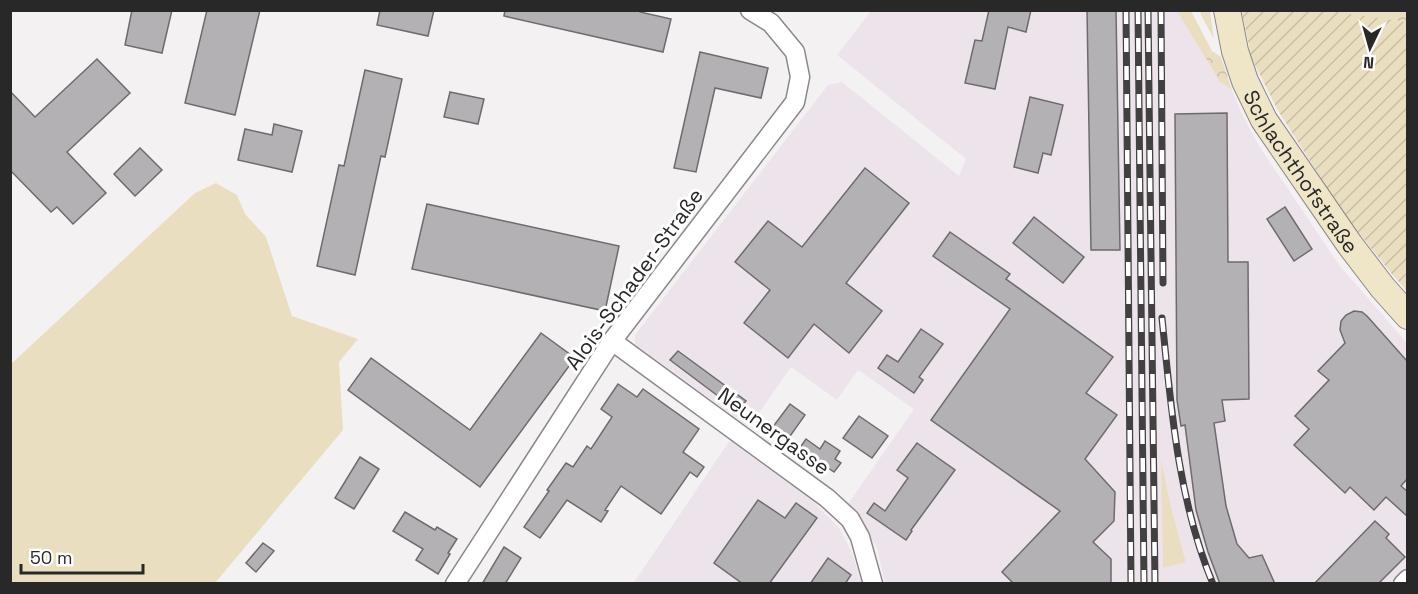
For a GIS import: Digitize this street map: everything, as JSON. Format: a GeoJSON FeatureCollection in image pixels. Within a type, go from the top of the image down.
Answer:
{"type":"FeatureCollection","features":[{"type":"Feature","properties":{"kind":"street","name":"Alois-Schader-Straße"},"geometry":{"type":"LineString","coordinates":[[455,584],[612,341],[795,102],[800,77],[795,52],[771,23],[750,10]]}},
{"type":"Feature","properties":{"kind":"street","name":"Schlachthofstraße"},"geometry":{"type":"LineString","coordinates":[[1227,10],[1231,35],[1245,81],[1264,120],[1350,245],[1407,316]]}},
{"type":"Feature","properties":{"kind":"street","name":"Neunergasse"},"geometry":{"type":"LineString","coordinates":[[612,341],[827,498],[850,519],[860,537],[873,584]]}},
{"type":"Feature","properties":{"kind":"street"},"geometry":{"type":"LineString","coordinates":[[1403,584],[1407,579]]}},
{"type":"Feature","properties":{"kind":"shaded area"},"geometry":{"type":"Polygon","coordinates":[[[871,11],[1177,11],[1220,82],[1232,90],[1259,146],[1339,265],[1407,343],[1407,583],[885,583],[877,548],[848,504],[914,409],[858,370],[837,400],[791,367],[749,427],[635,344],[635,335],[828,85],[842,82],[959,176],[966,159],[837,55],[871,11]],[[1162,463],[1163,568],[1186,561],[1162,463]]]}},
{"type":"Feature","properties":{"kind":"shaded area"},"geometry":{"type":"Polygon","coordinates":[[[730,440],[813,501],[840,529],[851,551],[862,583],[633,584],[730,440]]]}},
{"type":"Feature","properties":{"kind":"green space"},"geometry":{"type":"Polygon","coordinates":[[[1246,10],[1322,10],[1407,22],[1407,291],[1343,213],[1277,109],[1252,59],[1242,13],[1246,10]]]}},
{"type":"Feature","properties":{"kind":"green space"},"geometry":{"type":"Polygon","coordinates":[[[1177,11],[1191,11],[1212,51],[1206,59],[1177,11]]]}},
{"type":"Feature","properties":{"kind":"green space"},"geometry":{"type":"Polygon","coordinates":[[[1200,11],[1210,11],[1214,39],[1201,15],[1200,11]]]}},
{"type":"Feature","properties":{"kind":"green space"},"geometry":{"type":"Polygon","coordinates":[[[1322,11],[1407,11],[1407,22],[1322,11]]]}},
{"type":"Feature","properties":{"kind":"green space"},"geometry":{"type":"Polygon","coordinates":[[[1212,51],[1221,57],[1232,90],[1220,82],[1206,59],[1212,51]]]}},
{"type":"Feature","properties":{"kind":"green space"},"geometry":{"type":"Polygon","coordinates":[[[216,183],[237,195],[245,214],[266,237],[292,316],[358,339],[339,362],[343,430],[215,583],[11,583],[11,364],[195,193],[216,183]]]}},
{"type":"Feature","properties":{"kind":"green space"},"geometry":{"type":"Polygon","coordinates":[[[1161,458],[1186,562],[1163,568],[1161,458]]]}},
{"type":"Feature","properties":{"kind":"building"},"geometry":{"type":"Polygon","coordinates":[[[132,10],[172,10],[162,53],[125,45],[132,10]]]}},
{"type":"Feature","properties":{"kind":"building"},"geometry":{"type":"Polygon","coordinates":[[[207,10],[260,10],[235,115],[185,103],[207,10]]]}},
{"type":"Feature","properties":{"kind":"building"},"geometry":{"type":"Polygon","coordinates":[[[380,10],[434,10],[428,36],[377,25],[380,10]]]}},
{"type":"Feature","properties":{"kind":"building"},"geometry":{"type":"Polygon","coordinates":[[[505,10],[640,10],[640,12],[671,19],[663,52],[504,16],[505,10]]]}},
{"type":"Feature","properties":{"kind":"building"},"geometry":{"type":"Polygon","coordinates":[[[989,10],[1031,10],[1026,32],[1008,27],[995,89],[965,83],[975,40],[982,41],[989,10]]]}},
{"type":"Feature","properties":{"kind":"building"},"geometry":{"type":"Polygon","coordinates":[[[1087,10],[1116,10],[1120,250],[1091,250],[1087,10]]]}},
{"type":"Feature","properties":{"kind":"building"},"geometry":{"type":"Polygon","coordinates":[[[700,52],[768,68],[761,98],[715,88],[696,172],[674,168],[700,52]]]}},
{"type":"Feature","properties":{"kind":"building"},"geometry":{"type":"Polygon","coordinates":[[[97,59],[130,93],[67,152],[106,193],[73,224],[57,207],[51,212],[10,170],[10,91],[35,117],[97,59]]]}},
{"type":"Feature","properties":{"kind":"building"},"geometry":{"type":"Polygon","coordinates":[[[365,70],[402,79],[385,157],[381,156],[355,275],[317,266],[339,165],[344,166],[365,70]]]}},
{"type":"Feature","properties":{"kind":"building"},"geometry":{"type":"Polygon","coordinates":[[[450,92],[484,99],[478,124],[444,117],[450,92]]]}},
{"type":"Feature","properties":{"kind":"building"},"geometry":{"type":"Polygon","coordinates":[[[1030,97],[1063,105],[1051,155],[1043,153],[1038,173],[1014,167],[1030,97]]]}},
{"type":"Feature","properties":{"kind":"building"},"geometry":{"type":"Polygon","coordinates":[[[1227,113],[1228,262],[1248,262],[1249,399],[1222,400],[1225,421],[1214,423],[1226,506],[1237,544],[1249,558],[1262,555],[1275,584],[1220,584],[1196,510],[1185,425],[1181,426],[1177,400],[1175,114],[1227,113]]]}},
{"type":"Feature","properties":{"kind":"building"},"geometry":{"type":"Polygon","coordinates":[[[274,124],[302,131],[292,172],[238,160],[245,129],[272,135],[274,124]]]}},
{"type":"Feature","properties":{"kind":"building"},"geometry":{"type":"Polygon","coordinates":[[[140,148],[162,170],[135,196],[114,174],[140,148]]]}},
{"type":"Feature","properties":{"kind":"building"},"geometry":{"type":"Polygon","coordinates":[[[865,168],[909,203],[846,283],[882,311],[849,353],[814,324],[788,358],[744,323],[770,290],[735,262],[768,221],[802,247],[865,168]]]}},
{"type":"Feature","properties":{"kind":"building"},"geometry":{"type":"Polygon","coordinates":[[[427,204],[619,246],[605,311],[412,269],[427,204]]]}},
{"type":"Feature","properties":{"kind":"building"},"geometry":{"type":"Polygon","coordinates":[[[1285,207],[1312,249],[1294,261],[1267,219],[1285,207]]]}},
{"type":"Feature","properties":{"kind":"building"},"geometry":{"type":"Polygon","coordinates":[[[1034,217],[1084,257],[1063,283],[1013,243],[1034,217]]]}},
{"type":"Feature","properties":{"kind":"building"},"geometry":{"type":"Polygon","coordinates":[[[950,232],[1010,274],[1006,279],[1113,357],[1086,393],[1117,415],[1085,459],[1115,492],[1114,521],[1093,542],[1111,559],[1111,584],[1014,584],[1002,572],[1060,511],[931,420],[1010,309],[933,256],[950,232]]]}},
{"type":"Feature","properties":{"kind":"building"},"geometry":{"type":"Polygon","coordinates":[[[1354,311],[1362,312],[1367,316],[1407,361],[1407,479],[1401,486],[1407,491],[1407,516],[1386,497],[1374,510],[1350,487],[1345,493],[1294,445],[1309,429],[1295,416],[1329,380],[1318,371],[1345,343],[1340,330],[1341,321],[1354,311]]]}},
{"type":"Feature","properties":{"kind":"building"},"geometry":{"type":"Polygon","coordinates":[[[921,329],[943,344],[919,377],[923,380],[914,393],[878,368],[887,355],[898,362],[921,329]]]}},
{"type":"Feature","properties":{"kind":"building"},"geometry":{"type":"Polygon","coordinates":[[[541,333],[575,358],[480,487],[348,390],[371,358],[470,430],[541,333]]]}},
{"type":"Feature","properties":{"kind":"building"},"geometry":{"type":"Polygon","coordinates":[[[678,351],[746,401],[738,411],[670,360],[678,351]]]}},
{"type":"Feature","properties":{"kind":"building"},"geometry":{"type":"Polygon","coordinates":[[[618,384],[637,397],[643,389],[699,429],[683,452],[704,467],[697,477],[690,472],[661,514],[621,486],[605,510],[608,511],[601,522],[567,500],[540,538],[524,527],[566,463],[573,467],[587,446],[591,449],[612,417],[601,409],[618,384]]]}},
{"type":"Feature","properties":{"kind":"building"},"geometry":{"type":"Polygon","coordinates":[[[790,404],[805,415],[788,439],[772,428],[790,404]]]}},
{"type":"Feature","properties":{"kind":"building"},"geometry":{"type":"Polygon","coordinates":[[[859,416],[888,436],[872,458],[843,438],[859,416]]]}},
{"type":"Feature","properties":{"kind":"building"},"geometry":{"type":"Polygon","coordinates":[[[806,439],[820,449],[825,441],[840,451],[835,459],[841,463],[834,472],[828,468],[826,472],[812,462],[814,459],[799,449],[806,439]]]}},
{"type":"Feature","properties":{"kind":"building"},"geometry":{"type":"Polygon","coordinates":[[[917,443],[955,470],[906,540],[867,513],[874,503],[885,511],[908,478],[897,470],[917,443]]]}},
{"type":"Feature","properties":{"kind":"building"},"geometry":{"type":"Polygon","coordinates":[[[360,457],[379,469],[354,509],[335,498],[360,457]]]}},
{"type":"Feature","properties":{"kind":"building"},"geometry":{"type":"Polygon","coordinates":[[[758,500],[785,518],[796,503],[817,518],[769,584],[743,584],[714,563],[758,500]]]}},
{"type":"Feature","properties":{"kind":"building"},"geometry":{"type":"Polygon","coordinates":[[[405,512],[435,530],[437,527],[457,539],[438,574],[416,560],[423,549],[393,531],[405,512]]]}},
{"type":"Feature","properties":{"kind":"building"},"geometry":{"type":"Polygon","coordinates":[[[1375,521],[1389,534],[1386,538],[1405,557],[1378,584],[1314,584],[1375,521]]]}},
{"type":"Feature","properties":{"kind":"building"},"geometry":{"type":"Polygon","coordinates":[[[263,543],[274,551],[256,572],[246,563],[263,543]]]}},
{"type":"Feature","properties":{"kind":"building"},"geometry":{"type":"Polygon","coordinates":[[[504,547],[521,558],[505,584],[482,584],[504,547]]]}},
{"type":"Feature","properties":{"kind":"building"},"geometry":{"type":"Polygon","coordinates":[[[828,558],[851,575],[845,584],[810,584],[828,558]]]}},
{"type":"Feature","properties":{"kind":"railway"},"geometry":{"type":"LineString","coordinates":[[1126,10],[1131,584]]}},
{"type":"Feature","properties":{"kind":"railway"},"geometry":{"type":"LineString","coordinates":[[1138,10],[1144,584]]}},
{"type":"Feature","properties":{"kind":"railway"},"geometry":{"type":"LineString","coordinates":[[1148,10],[1155,584]]}},
{"type":"Feature","properties":{"kind":"railway"},"geometry":{"type":"LineString","coordinates":[[1161,10],[1163,283]]}},
{"type":"Feature","properties":{"kind":"railway"},"geometry":{"type":"LineString","coordinates":[[1162,318],[1173,420],[1184,487],[1201,552],[1213,584]]}}]}
